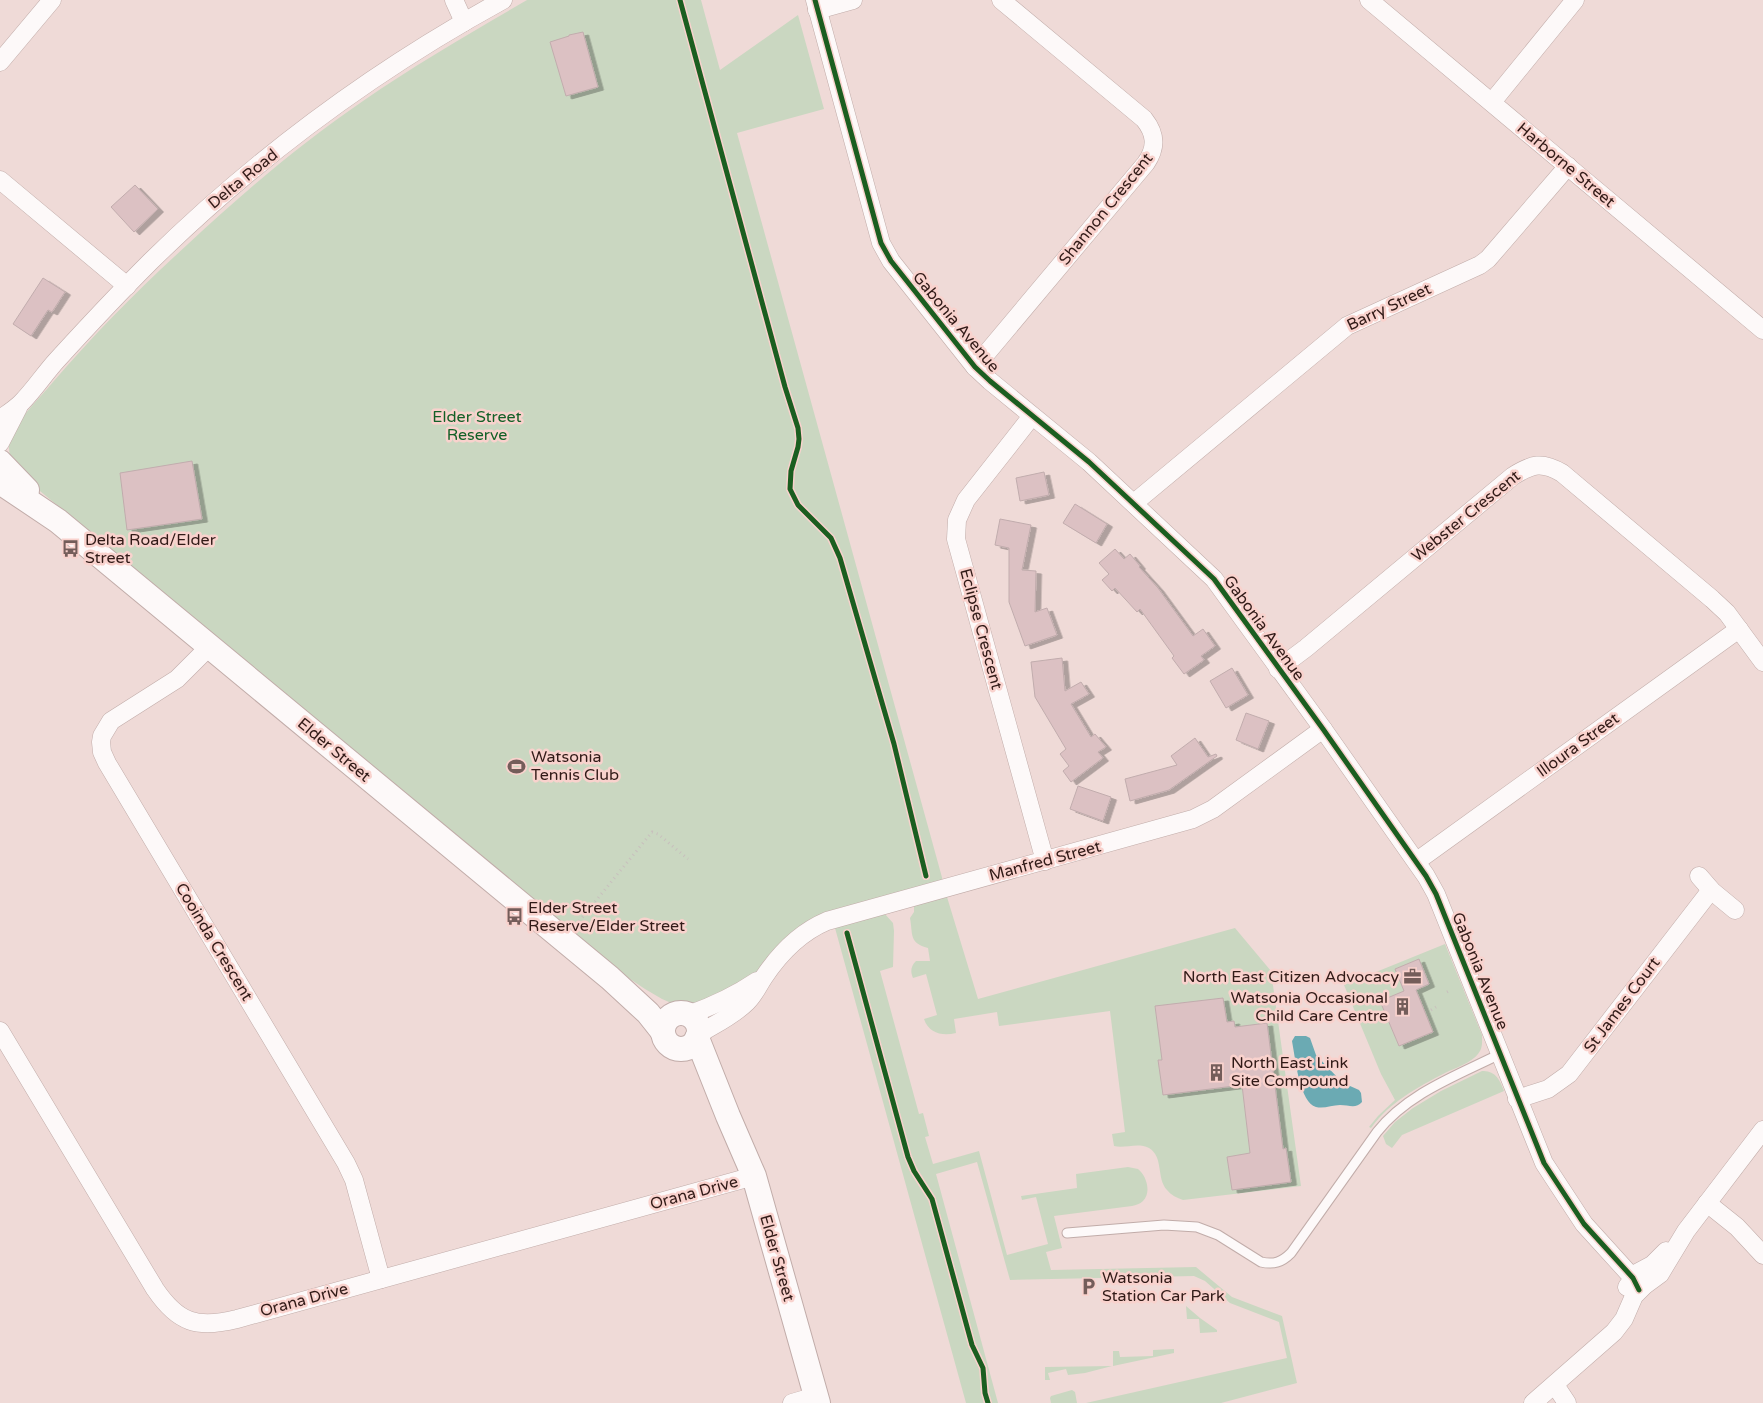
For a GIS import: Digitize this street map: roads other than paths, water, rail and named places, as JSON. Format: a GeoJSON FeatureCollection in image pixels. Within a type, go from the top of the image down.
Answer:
{"type":"FeatureCollection","features":[{"type":"Feature","properties":{"kind":"street"},"geometry":{"type":"LineString","coordinates":[[0,62],[52,0]]}},
{"type":"Feature","properties":{"kind":"street"},"geometry":{"type":"LineString","coordinates":[[454,0],[464,22]]}},
{"type":"Feature","properties":{"kind":"street","name":"Delta Road"},"geometry":{"type":"LineString","coordinates":[[0,443],[21,403],[56,360],[152,261],[215,202],[317,120],[354,93],[464,22],[475,6],[503,0]]}},
{"type":"Feature","properties":{"kind":"street"},"geometry":{"type":"LineString","coordinates":[[816,5],[853,0]]}},
{"type":"Feature","properties":{"kind":"street","name":"Shannon Crescent"},"geometry":{"type":"LineString","coordinates":[[975,367],[1146,163],[1154,148],[1154,137],[1151,128],[1144,119],[1001,0]]}},
{"type":"Feature","properties":{"kind":"street","name":"Harborne Street"},"geometry":{"type":"LineString","coordinates":[[1369,0],[1763,330]]}},
{"type":"Feature","properties":{"kind":"street"},"geometry":{"type":"LineString","coordinates":[[1492,102],[1576,0]]}},
{"type":"Feature","properties":{"kind":"street","name":"Gabonia Avenue"},"geometry":{"type":"LineString","coordinates":[[816,5],[881,243],[899,273],[975,367],[990,382],[1077,452],[1214,579],[1323,729],[1417,861],[1436,894],[1544,1163],[1584,1224],[1606,1264],[1618,1279],[1633,1285]]}},
{"type":"Feature","properties":{"kind":"street","name":"Barry Street"},"geometry":{"type":"LineString","coordinates":[[1134,503],[1347,326],[1480,265],[1488,259],[1568,166]]}},
{"type":"Feature","properties":{"kind":"street"},"geometry":{"type":"LineString","coordinates":[[0,180],[127,286]]}},
{"type":"Feature","properties":{"kind":"street","name":"Delta Road"},"geometry":{"type":"LineString","coordinates":[[0,419],[21,403]]}},
{"type":"Feature","properties":{"kind":"street","name":"Eclipse Crescent"},"geometry":{"type":"LineString","coordinates":[[1032,416],[966,500],[957,520],[956,539],[1045,861]]}},
{"type":"Feature","properties":{"kind":"street","name":"Elder Street"},"geometry":{"type":"LineString","coordinates":[[0,462],[58,522]]}},
{"type":"Feature","properties":{"kind":"street","name":"Webster Crescent"},"geometry":{"type":"LineString","coordinates":[[1278,669],[1306,648],[1513,476],[1528,467],[1536,465],[1553,467],[1562,473],[1712,599],[1727,613],[1763,662]]}},
{"type":"Feature","properties":{"kind":"street","name":"Elder Street"},"geometry":{"type":"LineString","coordinates":[[0,482],[58,522],[610,978],[648,1013],[671,1046],[689,1030]]}},
{"type":"Feature","properties":{"kind":"street","name":"Illoura Street"},"geometry":{"type":"LineString","coordinates":[[1417,861],[1739,629]]}},
{"type":"Feature","properties":{"kind":"street","name":"Cooinda Crescent"},"geometry":{"type":"LineString","coordinates":[[209,646],[177,679],[111,721],[102,736],[102,752],[346,1163],[354,1180],[381,1279]]}},
{"type":"Feature","properties":{"kind":"street","name":"Manfred Street"},"geometry":{"type":"LineString","coordinates":[[689,1030],[716,1005],[764,977],[797,940],[822,923],[1202,816],[1323,729]]}},
{"type":"Feature","properties":{"kind":"street"},"geometry":{"type":"LineString","coordinates":[[1699,876],[1710,890],[1735,910]]}},
{"type":"Feature","properties":{"kind":"street","name":"St James Court"},"geometry":{"type":"LineString","coordinates":[[1517,1099],[1548,1088],[1568,1074],[1710,890]]}},
{"type":"Feature","properties":{"kind":"street","name":"Elder Street"},"geometry":{"type":"LineString","coordinates":[[610,978],[689,1030],[754,1176],[817,1400]]}},
{"type":"Feature","properties":{"kind":"street","name":"Orana Drive"},"geometry":{"type":"LineString","coordinates":[[0,1031],[154,1289],[174,1313],[195,1323],[218,1324],[754,1176]]}},
{"type":"Feature","properties":{"kind":"street"},"geometry":{"type":"LineString","coordinates":[[1533,1403],[1614,1332],[1624,1319],[1634,1296],[1633,1285],[1660,1274],[1686,1231],[1763,1130]]}},
{"type":"Feature","properties":{"kind":"street"},"geometry":{"type":"LineString","coordinates":[[1707,1203],[1737,1227],[1763,1256]]}},
{"type":"Feature","properties":{"kind":"street"},"geometry":{"type":"LineString","coordinates":[[1554,1385],[1567,1403]]}},
{"type":"Feature","properties":{"kind":"street"},"geometry":{"type":"LineString","coordinates":[[792,1403],[817,1400]]}},
{"type":"Feature","properties":{"kind":"lane"},"geometry":{"type":"LineString","coordinates":[[1066,1233],[1164,1225],[1197,1227],[1218,1235],[1261,1262],[1277,1263],[1291,1253],[1375,1135],[1394,1112],[1428,1089],[1500,1054]]}},
{"type":"Feature","properties":{"kind":"water"},"geometry":{"type":"Polygon","coordinates":[[[1295,1036],[1310,1038],[1316,1055],[1338,1078],[1359,1090],[1362,1102],[1360,1104],[1322,1108],[1311,1104],[1302,1090],[1297,1072],[1292,1041],[1295,1036]]]}},
{"type":"Feature","properties":{"kind":"place","name":"Delta Road/Elder Street"},"geometry":{"type":"Point","coordinates":[71,549]}},
{"type":"Feature","properties":{"kind":"place","name":"Watsonia Tennis Club"},"geometry":{"type":"Point","coordinates":[517,766]}},
{"type":"Feature","properties":{"kind":"place","name":"Elder Street Reserve/Elder Street"},"geometry":{"type":"Point","coordinates":[514,917]}},
{"type":"Feature","properties":{"kind":"place","name":"North East Citizen Advocacy"},"geometry":{"type":"Point","coordinates":[1413,977]}},
{"type":"Feature","properties":{"kind":"place","name":"Watsonia Occasional Child Care Centre"},"geometry":{"type":"Point","coordinates":[1402,1007]}},
{"type":"Feature","properties":{"kind":"place","name":"North East Link Site Compound"},"geometry":{"type":"Point","coordinates":[1217,1072]}},
{"type":"Feature","properties":{"kind":"place","name":"Watsonia Station Car Park"},"geometry":{"type":"Point","coordinates":[1088,1287]}},
{"type":"Feature","properties":{"kind":"park label","name":"Elder Street Reserve"},"geometry":{"type":"Point","coordinates":[477,426]}}]}
